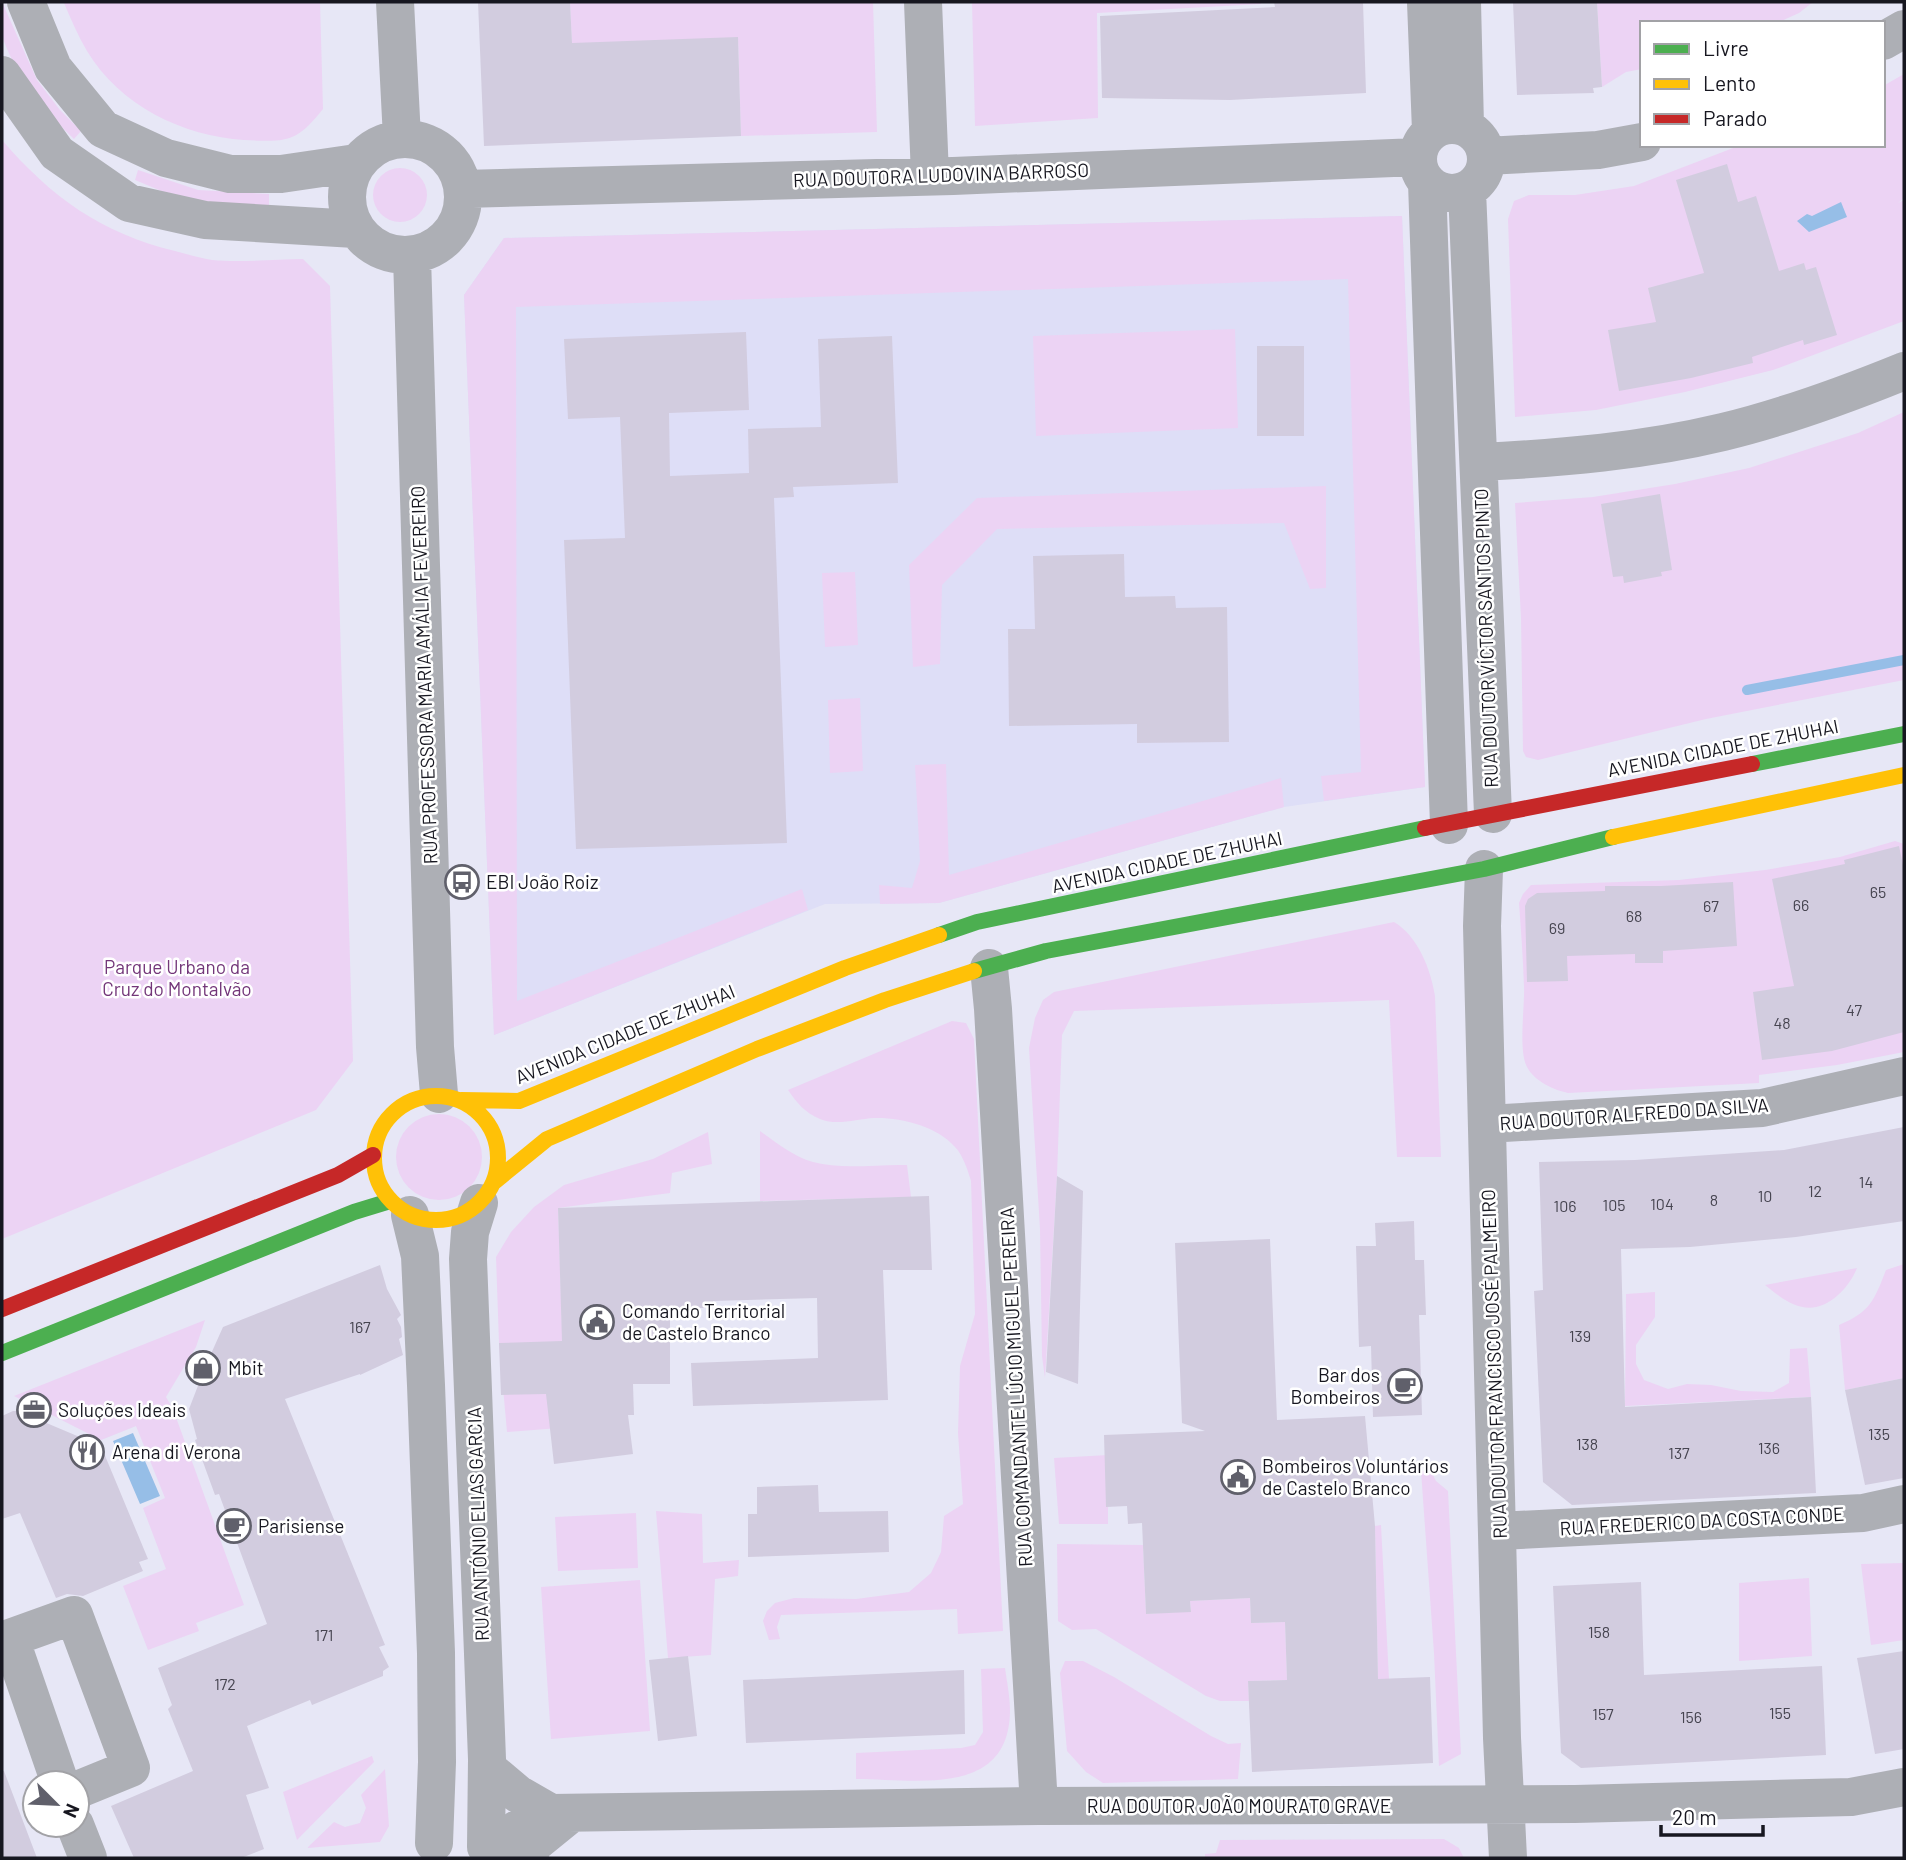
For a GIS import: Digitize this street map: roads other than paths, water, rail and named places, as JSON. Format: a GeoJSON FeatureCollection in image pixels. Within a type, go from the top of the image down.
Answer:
{"type":"FeatureCollection","features":[{"type":"Feature","properties":{"kind":"main road","name":"AVENIDA CIDADE DE ZHUHAI"},"geometry":{"type":"LineString","coordinates":[[450,1097],[519,1101],[845,968],[977,922],[1493,814],[1904,734]]}},
{"type":"Feature","properties":{"kind":"main road"},"geometry":{"type":"LineString","coordinates":[[486,1193],[498,1164],[497,1144],[490,1126],[478,1111],[450,1097],[419,1097],[401,1106],[386,1119],[377,1136],[373,1155],[374,1172],[380,1187],[400,1208],[428,1220],[446,1220],[463,1214],[547,1139],[757,1049],[885,1000],[989,968],[1046,951],[1484,869],[1558,849],[1904,775]]}},
{"type":"Feature","properties":{"kind":"main road"},"geometry":{"type":"LineString","coordinates":[[2,1309],[338,1175],[373,1155]]}},
{"type":"Feature","properties":{"kind":"main road"},"geometry":{"type":"LineString","coordinates":[[2,1353],[354,1212],[400,1208]]}},
{"type":"Feature","properties":{"kind":"street"},"geometry":{"type":"LineString","coordinates":[[26,2],[53,68],[103,129],[166,159],[230,174],[281,174],[356,163]]}},
{"type":"Feature","properties":{"kind":"street"},"geometry":{"type":"LineString","coordinates":[[394,2],[402,138]]}},
{"type":"Feature","properties":{"kind":"street"},"geometry":{"type":"LineString","coordinates":[[923,2],[930,176]]}},
{"type":"Feature","properties":{"kind":"street"},"geometry":{"type":"LineString","coordinates":[[1426,2],[1446,151]]}},
{"type":"Feature","properties":{"kind":"street"},"geometry":{"type":"LineString","coordinates":[[1449,825],[1446,151],[1462,2]]}},
{"type":"Feature","properties":{"kind":"street"},"geometry":{"type":"LineString","coordinates":[[1885,40],[1904,29]]}},
{"type":"Feature","properties":{"kind":"street"},"geometry":{"type":"LineString","coordinates":[[2,75],[57,153],[129,203],[205,220],[355,229]]}},
{"type":"Feature","properties":{"kind":"street"},"geometry":{"type":"LineString","coordinates":[[402,138],[428,143],[445,154],[457,170],[463,189],[462,208],[456,225],[445,240],[430,250],[412,256],[396,256],[380,251],[366,242],[355,229],[348,214],[346,196],[356,163],[371,149],[389,140],[402,138]]}},
{"type":"Feature","properties":{"kind":"street","name":"RUA DOUTORA LUDOVINA BARROSO"},"geometry":{"type":"LineString","coordinates":[[463,189],[930,176],[1446,151],[1598,150],[1640,142]]}},
{"type":"Feature","properties":{"kind":"street","name":"RUA DOUTOR VÍCTOR SANTOS PINTO"},"geometry":{"type":"LineString","coordinates":[[1446,151],[1483,175],[1477,184],[1467,190],[1493,814]]}},
{"type":"Feature","properties":{"kind":"street","name":"RUA PROFESSORA MARIA AMÁLIA FEVEREIRO"},"geometry":{"type":"LineString","coordinates":[[412,256],[435,1048],[450,1097]]}},
{"type":"Feature","properties":{"kind":"street"},"geometry":{"type":"LineString","coordinates":[[1480,462],[1618,450],[1721,432],[1790,414],[1904,371]]}},
{"type":"Feature","properties":{"kind":"street","name":"RUA DOUTOR FRANCISCO JOSÉ PALMEIRO"},"geometry":{"type":"LineString","coordinates":[[1484,869],[1482,926],[1502,1738],[1508,1858]]}},
{"type":"Feature","properties":{"kind":"street","name":"RUA COMANDANTE LÚCIO MIGUEL PEREIRA"},"geometry":{"type":"LineString","coordinates":[[989,968],[1039,1806]]}},
{"type":"Feature","properties":{"kind":"street","name":"RUA DOUTOR ALFREDO DA SILVA"},"geometry":{"type":"LineString","coordinates":[[1487,1124],[1762,1108],[1904,1076]]}},
{"type":"Feature","properties":{"kind":"street","name":"RUA ANTÓNIO ELIAS GARCIA"},"geometry":{"type":"LineString","coordinates":[[486,1193],[470,1231],[468,1259],[487,1768],[500,1854]]}},
{"type":"Feature","properties":{"kind":"street"},"geometry":{"type":"LineString","coordinates":[[400,1208],[420,1256],[425,1371],[436,1653],[437,1762],[426,1851]]}},
{"type":"Feature","properties":{"kind":"street","name":"RUA FREDERICO DA COSTA CONDE"},"geometry":{"type":"LineString","coordinates":[[1498,1531],[1863,1513],[1904,1504]]}},
{"type":"Feature","properties":{"kind":"street"},"geometry":{"type":"LineString","coordinates":[[55,1769],[10,1638],[74,1615],[131,1768],[91,1784]]}},
{"type":"Feature","properties":{"kind":"street","name":"RUA DOUTOR JOÃO MOURATO GRAVE"},"geometry":{"type":"LineString","coordinates":[[487,1768],[518,1794],[562,1812]]}},
{"type":"Feature","properties":{"kind":"street","name":"RUA DOUTOR JOÃO MOURATO GRAVE"},"geometry":{"type":"LineString","coordinates":[[500,1854],[505,1836],[516,1828],[562,1812],[1506,1804],[1851,1797],[1904,1787]]}},
{"type":"Feature","properties":{"kind":"street"},"geometry":{"type":"LineString","coordinates":[[426,1851],[452,1838],[470,1840],[500,1854]]}},
{"type":"Feature","properties":{"kind":"street"},"geometry":{"type":"LineString","coordinates":[[81,1839],[88,1858]]}},
{"type":"Feature","properties":{"kind":"water"},"geometry":{"type":"Polygon","coordinates":[[[1841,202],[1847,217],[1809,232],[1797,221],[1807,214],[1812,216],[1841,202]]]}},
{"type":"Feature","properties":{"kind":"water"},"geometry":{"type":"Polygon","coordinates":[[[133,1433],[160,1496],[140,1504],[113,1441],[133,1433]]]}},
{"type":"Feature","properties":{"kind":"waterway"},"geometry":{"type":"LineString","coordinates":[[1747,690],[1904,660]]}},
{"type":"Feature","properties":{"kind":"place","name":"EBI João Roiz"},"geometry":{"type":"Point","coordinates":[462,882]}},
{"type":"Feature","properties":{"kind":"place","name":"Comando Territorial de Castelo Branco"},"geometry":{"type":"Point","coordinates":[597,1322]}},
{"type":"Feature","properties":{"kind":"place","name":"Mbit"},"geometry":{"type":"Point","coordinates":[203,1368]}},
{"type":"Feature","properties":{"kind":"place","name":"Bar dos Bombeiros"},"geometry":{"type":"Point","coordinates":[1405,1386]}},
{"type":"Feature","properties":{"kind":"place","name":"Soluções Ideais"},"geometry":{"type":"Point","coordinates":[34,1410]}},
{"type":"Feature","properties":{"kind":"place","name":"Arena di Verona"},"geometry":{"type":"Point","coordinates":[87,1452]}},
{"type":"Feature","properties":{"kind":"place","name":"Bombeiros Voluntários de Castelo Branco"},"geometry":{"type":"Point","coordinates":[1238,1477]}},
{"type":"Feature","properties":{"kind":"place","name":"Parisiense"},"geometry":{"type":"Point","coordinates":[234,1526]}},
{"type":"Feature","properties":{"kind":"park label","name":"Parque Urbano da Cruz do Montalvão"},"geometry":{"type":"Point","coordinates":[177,978]}}]}
